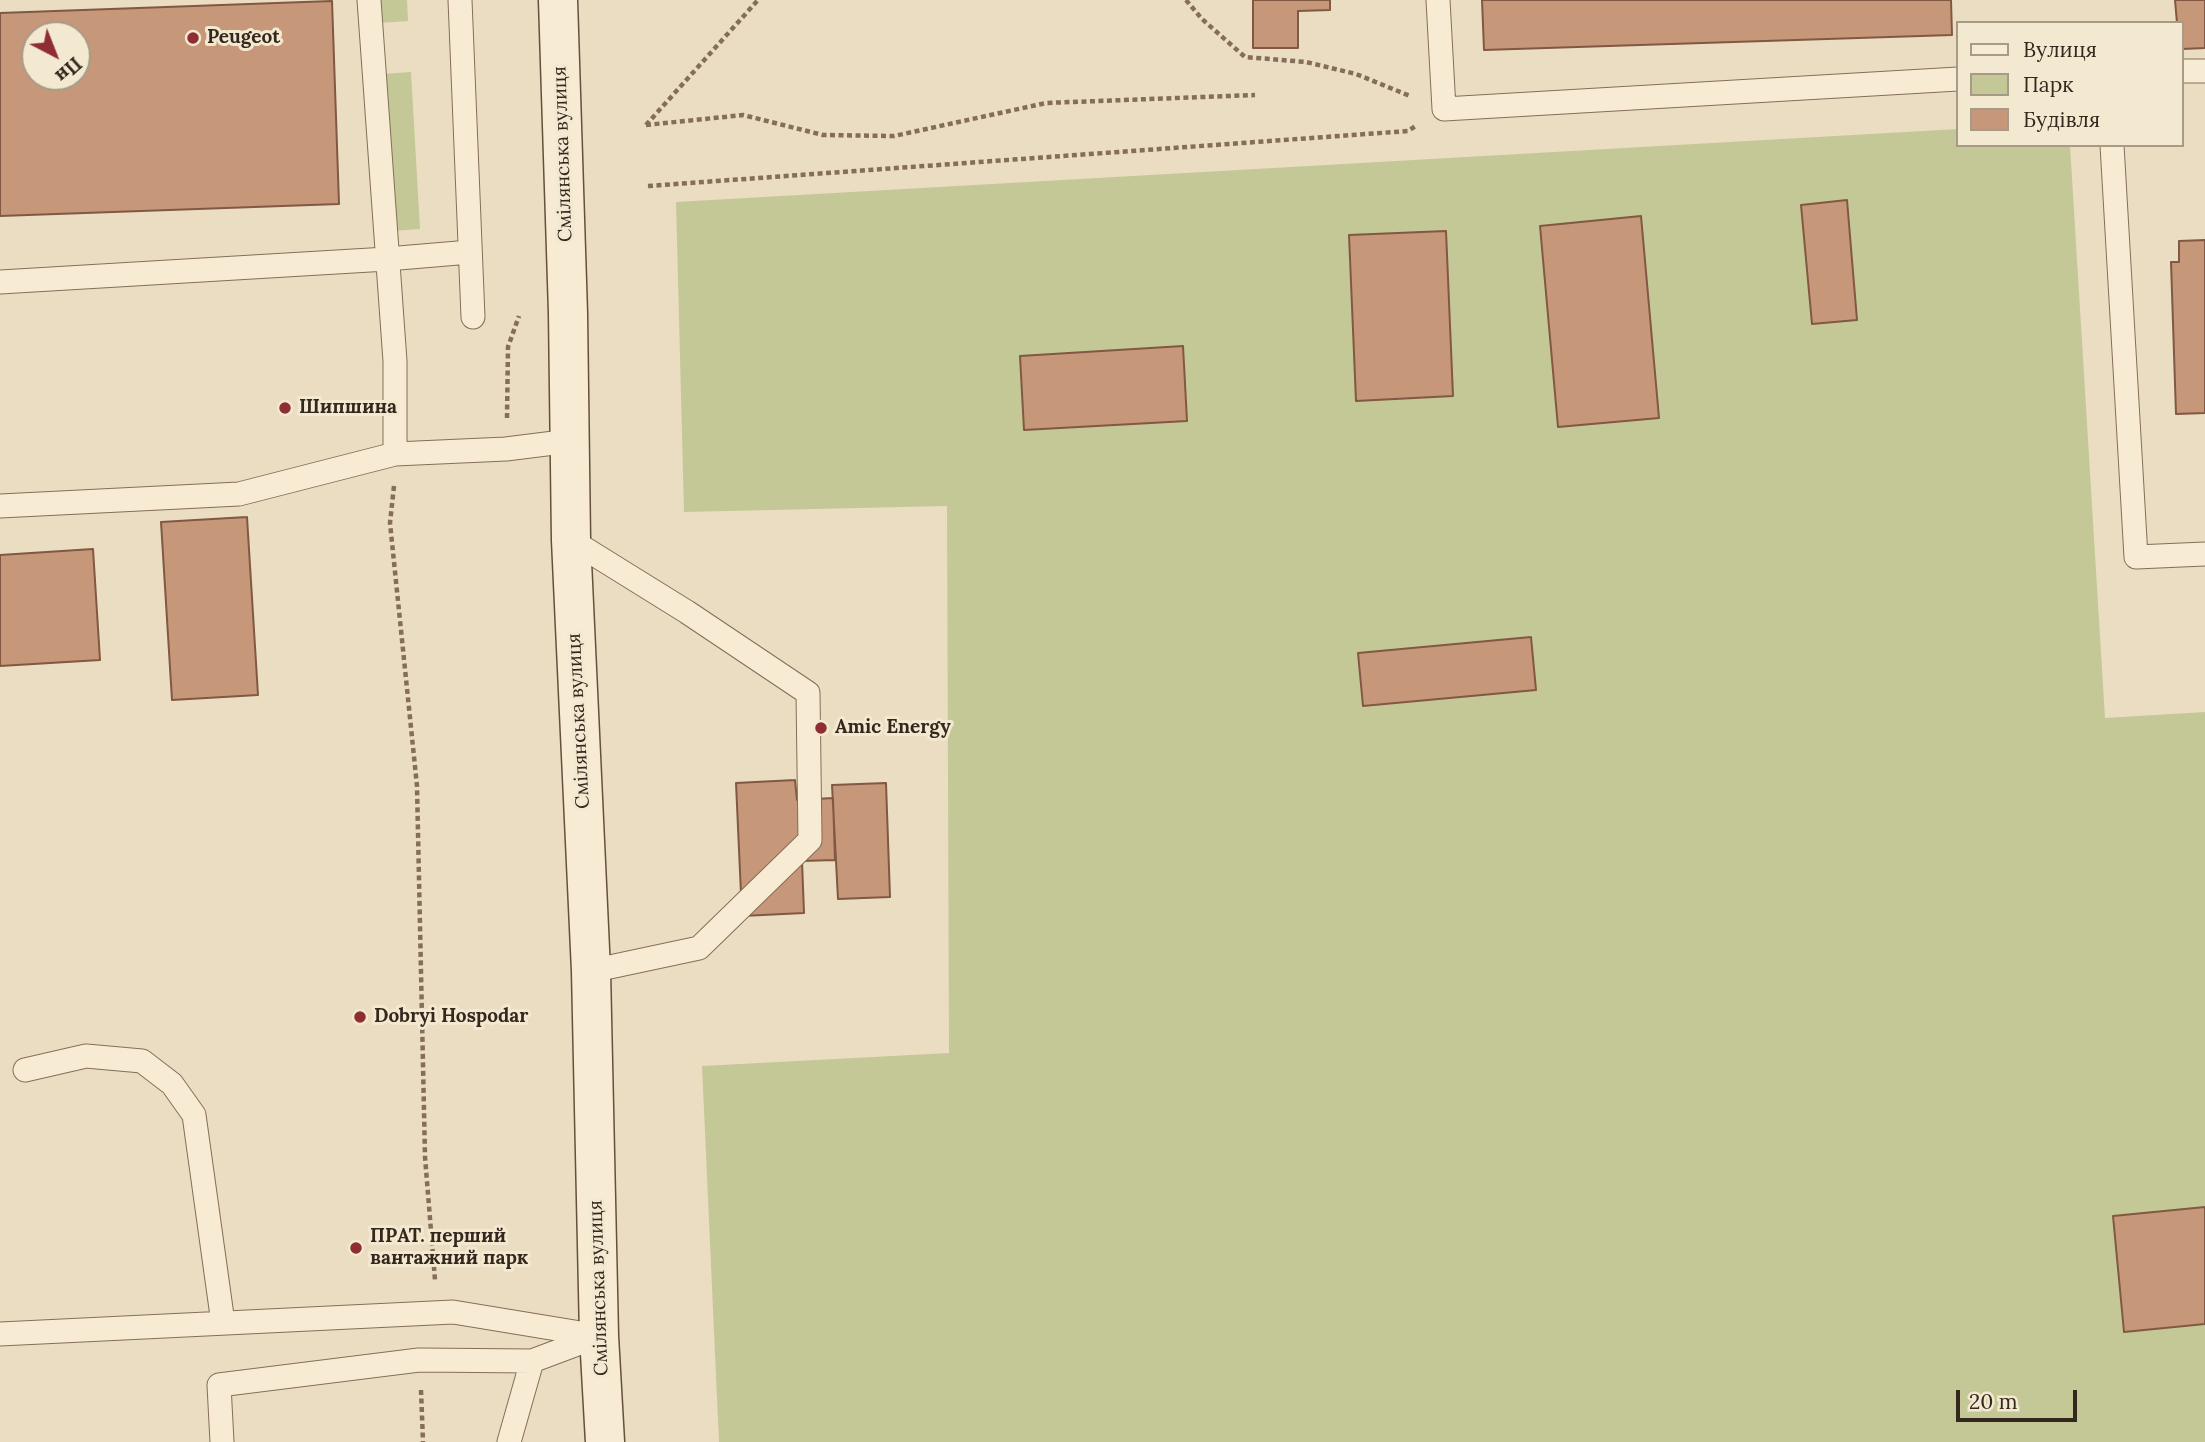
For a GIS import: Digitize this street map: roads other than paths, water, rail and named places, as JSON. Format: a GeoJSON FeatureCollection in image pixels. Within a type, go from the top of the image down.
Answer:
{"type":"FeatureCollection","features":[{"type":"Feature","properties":{"kind":"main road","name":"Смілянська вулиця"},"geometry":{"type":"LineString","coordinates":[[558,0],[570,440],[570,540],[591,971],[599,1336],[605,1442]]}},
{"type":"Feature","properties":{"kind":"lane"},"geometry":{"type":"LineString","coordinates":[[369,0],[394,360],[395,454]]}},
{"type":"Feature","properties":{"kind":"lane"},"geometry":{"type":"LineString","coordinates":[[460,0],[473,317]]}},
{"type":"Feature","properties":{"kind":"lane"},"geometry":{"type":"LineString","coordinates":[[1438,0],[1444,109],[1956,79]]}},
{"type":"Feature","properties":{"kind":"lane"},"geometry":{"type":"LineString","coordinates":[[2184,71],[2205,71]]}},
{"type":"Feature","properties":{"kind":"lane"},"geometry":{"type":"LineString","coordinates":[[2112,147],[2136,557],[2205,554]]}},
{"type":"Feature","properties":{"kind":"lane"},"geometry":{"type":"LineString","coordinates":[[0,282],[387,260],[470,252]]}},
{"type":"Feature","properties":{"kind":"lane"},"geometry":{"type":"LineString","coordinates":[[0,506],[239,494],[395,454],[506,449],[570,440]]}},
{"type":"Feature","properties":{"kind":"lane"},"geometry":{"type":"LineString","coordinates":[[570,540],[687,612],[808,693],[810,840],[699,948],[591,971]]}},
{"type":"Feature","properties":{"kind":"lane"},"geometry":{"type":"LineString","coordinates":[[25,1070],[86,1056],[142,1061],[172,1084],[194,1115],[223,1323]]}},
{"type":"Feature","properties":{"kind":"lane"},"geometry":{"type":"LineString","coordinates":[[0,1334],[453,1312],[599,1336]]}},
{"type":"Feature","properties":{"kind":"lane"},"geometry":{"type":"LineString","coordinates":[[222,1442],[219,1385],[419,1360],[532,1361],[599,1336]]}},
{"type":"Feature","properties":{"kind":"lane"},"geometry":{"type":"LineString","coordinates":[[509,1442],[532,1361]]}},
{"type":"Feature","properties":{"kind":"place","name":"Peugeot"},"geometry":{"type":"Point","coordinates":[193,38]}},
{"type":"Feature","properties":{"kind":"place","name":"Шипшина"},"geometry":{"type":"Point","coordinates":[285,408]}},
{"type":"Feature","properties":{"kind":"place","name":"Amic Energy"},"geometry":{"type":"Point","coordinates":[821,728]}},
{"type":"Feature","properties":{"kind":"place","name":"Dobryi Hospodar"},"geometry":{"type":"Point","coordinates":[360,1017]}},
{"type":"Feature","properties":{"kind":"place","name":"ПРАТ. перший вантажний парк"},"geometry":{"type":"Point","coordinates":[356,1248]}}]}
